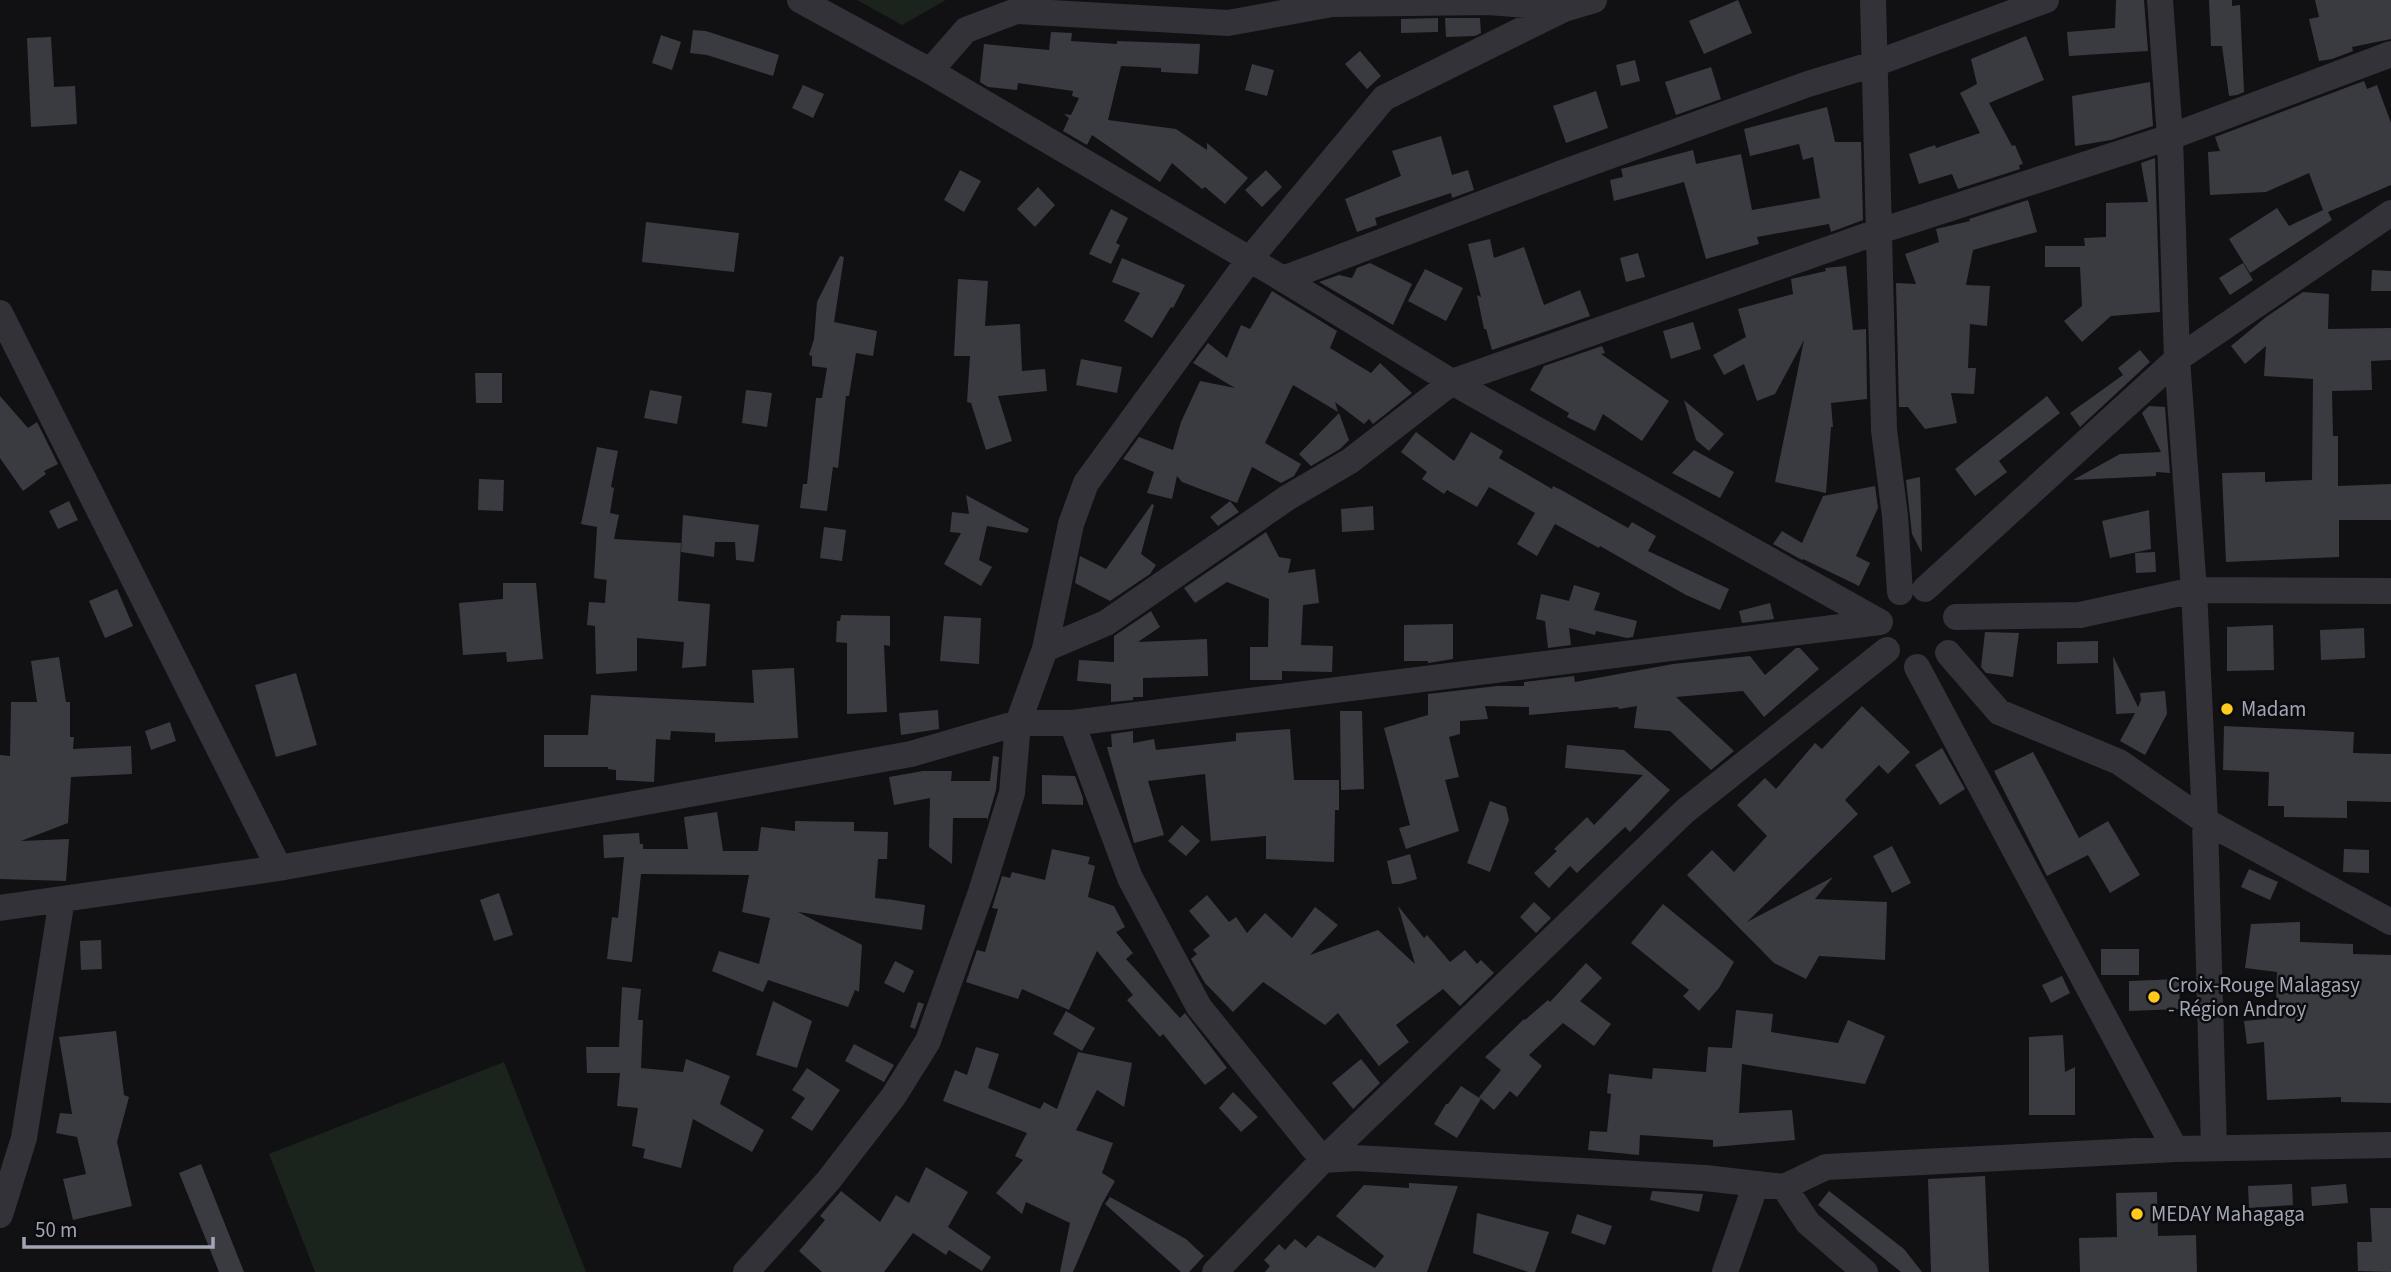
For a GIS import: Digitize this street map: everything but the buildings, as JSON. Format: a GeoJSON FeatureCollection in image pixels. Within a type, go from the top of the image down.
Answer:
{"type":"FeatureCollection","features":[{"type":"Feature","properties":{"kind":"street"},"geometry":{"type":"LineString","coordinates":[[800,0],[930,71],[1452,382],[1880,622]]}},
{"type":"Feature","properties":{"kind":"street"},"geometry":{"type":"LineString","coordinates":[[746,1272],[828,1181],[893,1097],[929,1041],[1012,793],[1018,723],[1045,649],[1071,524],[1086,484],[1249,260],[1384,98],[1564,9],[1594,0]]}},
{"type":"Feature","properties":{"kind":"street"},"geometry":{"type":"LineString","coordinates":[[1873,0],[1884,430],[1895,516],[1912,590]]}},
{"type":"Feature","properties":{"kind":"street"},"geometry":{"type":"LineString","coordinates":[[1283,279],[1808,84],[1874,64],[2046,0]]}},
{"type":"Feature","properties":{"kind":"street"},"geometry":{"type":"LineString","coordinates":[[2160,0],[2170,137],[2177,359],[2194,590],[2214,1148]]}},
{"type":"Feature","properties":{"kind":"street"},"geometry":{"type":"LineString","coordinates":[[930,71],[966,30],[1016,11],[1060,7],[1228,23],[1332,4],[1488,2],[1564,9]]}},
{"type":"Feature","properties":{"kind":"street"},"geometry":{"type":"LineString","coordinates":[[1045,649],[1106,623],[1287,498],[1350,461],[1452,382],[1880,231],[2170,137],[2391,54]]}},
{"type":"Feature","properties":{"kind":"street"},"geometry":{"type":"LineString","coordinates":[[1912,590],[1938,594],[1950,604],[1956,617],[1957,636],[1948,653],[1934,664],[1917,667],[1900,662],[1887,650],[1880,636],[1880,622],[1884,610],[1912,590],[2177,359],[2391,213]]}},
{"type":"Feature","properties":{"kind":"street"},"geometry":{"type":"LineString","coordinates":[[0,313],[279,868]]}},
{"type":"Feature","properties":{"kind":"street"},"geometry":{"type":"LineString","coordinates":[[1956,617],[2080,615],[2194,590],[2391,591]]}},
{"type":"Feature","properties":{"kind":"street"},"geometry":{"type":"LineString","coordinates":[[0,908],[279,868],[911,754],[1018,723],[1072,723],[1880,622]]}},
{"type":"Feature","properties":{"kind":"street"},"geometry":{"type":"LineString","coordinates":[[1215,1272],[1323,1160],[1685,811],[1887,650]]}},
{"type":"Feature","properties":{"kind":"street"},"geometry":{"type":"LineString","coordinates":[[1948,653],[1999,712],[2119,762],[2204,821],[2391,922]]}},
{"type":"Feature","properties":{"kind":"street"},"geometry":{"type":"LineString","coordinates":[[1917,667],[2175,1149]]}},
{"type":"Feature","properties":{"kind":"street"},"geometry":{"type":"LineString","coordinates":[[1072,723],[1130,877],[1199,1007],[1323,1160]]}},
{"type":"Feature","properties":{"kind":"street"},"geometry":{"type":"LineString","coordinates":[[0,1215],[24,1138],[62,899]]}},
{"type":"Feature","properties":{"kind":"street"},"geometry":{"type":"LineString","coordinates":[[1323,1160],[1356,1158],[1705,1178],[1784,1186],[1826,1167],[2175,1149],[2391,1145]]}},
{"type":"Feature","properties":{"kind":"street"},"geometry":{"type":"LineString","coordinates":[[1725,1272],[1756,1184]]}},
{"type":"Feature","properties":{"kind":"street"},"geometry":{"type":"LineString","coordinates":[[1784,1186],[1808,1223],[1865,1272]]}},
{"type":"Feature","properties":{"kind":"shaded area"},"geometry":{"type":"Polygon","coordinates":[[[857,0],[946,0],[902,25],[857,0]]]}},
{"type":"Feature","properties":{"kind":"shaded area"},"geometry":{"type":"Polygon","coordinates":[[[504,1062],[586,1272],[315,1272],[269,1154],[504,1062]]]}},
{"type":"Feature","properties":{"kind":"place","name":"Madam"},"geometry":{"type":"Point","coordinates":[2227,709]}},
{"type":"Feature","properties":{"kind":"place","name":"Croix-Rouge Malagasy - Région Androy"},"geometry":{"type":"Point","coordinates":[2154,997]}},
{"type":"Feature","properties":{"kind":"place","name":"MEDAY Mahagaga"},"geometry":{"type":"Point","coordinates":[2137,1214]}}]}
